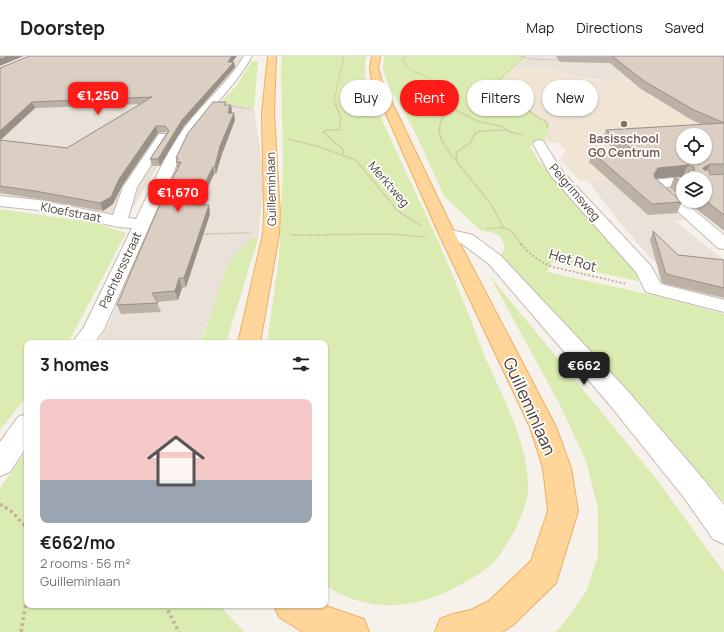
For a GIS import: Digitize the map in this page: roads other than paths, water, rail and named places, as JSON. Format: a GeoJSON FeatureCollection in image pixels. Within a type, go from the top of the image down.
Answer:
{"type":"FeatureCollection","features":[{"type":"Feature","properties":{"kind":"main road","name":"Guilleminlaan"},"geometry":{"type":"LineString","coordinates":[[250,340],[271,234],[272,213],[268,113],[272,56]]}},
{"type":"Feature","properties":{"kind":"main road","name":"Guilleminlaan"},"geometry":{"type":"LineString","coordinates":[[376,56],[374,68],[377,82],[448,234],[543,427],[557,468],[563,511],[544,571],[501,613],[476,627],[453,632]]}},
{"type":"Feature","properties":{"kind":"main road"},"geometry":{"type":"LineString","coordinates":[[295,608],[304,615],[333,627],[351,632]]}},
{"type":"Feature","properties":{"kind":"street","name":"Pachtersstraat"},"geometry":{"type":"LineString","coordinates":[[85,340],[93,329],[182,139],[191,125],[241,68],[248,56]]}},
{"type":"Feature","properties":{"kind":"street","name":"Pachtersstraat"},"geometry":{"type":"LineString","coordinates":[[119,222],[130,188],[163,137]]}},
{"type":"Feature","properties":{"kind":"street","name":"Pelgrimsweg"},"geometry":{"type":"LineString","coordinates":[[540,142],[556,173],[644,270],[653,288],[724,306]]}},
{"type":"Feature","properties":{"kind":"street"},"geometry":{"type":"LineString","coordinates":[[676,182],[658,184],[659,188],[676,203]]}},
{"type":"Feature","properties":{"kind":"street","name":"Kloefstraat"},"geometry":{"type":"LineString","coordinates":[[0,201],[38,205],[119,222],[141,225]]}},
{"type":"Feature","properties":{"kind":"street"},"geometry":{"type":"LineString","coordinates":[[682,208],[724,244]]}},
{"type":"Feature","properties":{"kind":"street"},"geometry":{"type":"LineString","coordinates":[[448,234],[467,239],[496,260],[618,396],[695,490],[724,529]]}},
{"type":"Feature","properties":{"kind":"street"},"geometry":{"type":"LineString","coordinates":[[0,464],[24,428]]}},
{"type":"Feature","properties":{"kind":"place","name":"Basisschool GO Centrum"},"geometry":{"type":"Point","coordinates":[624,124]}}]}
